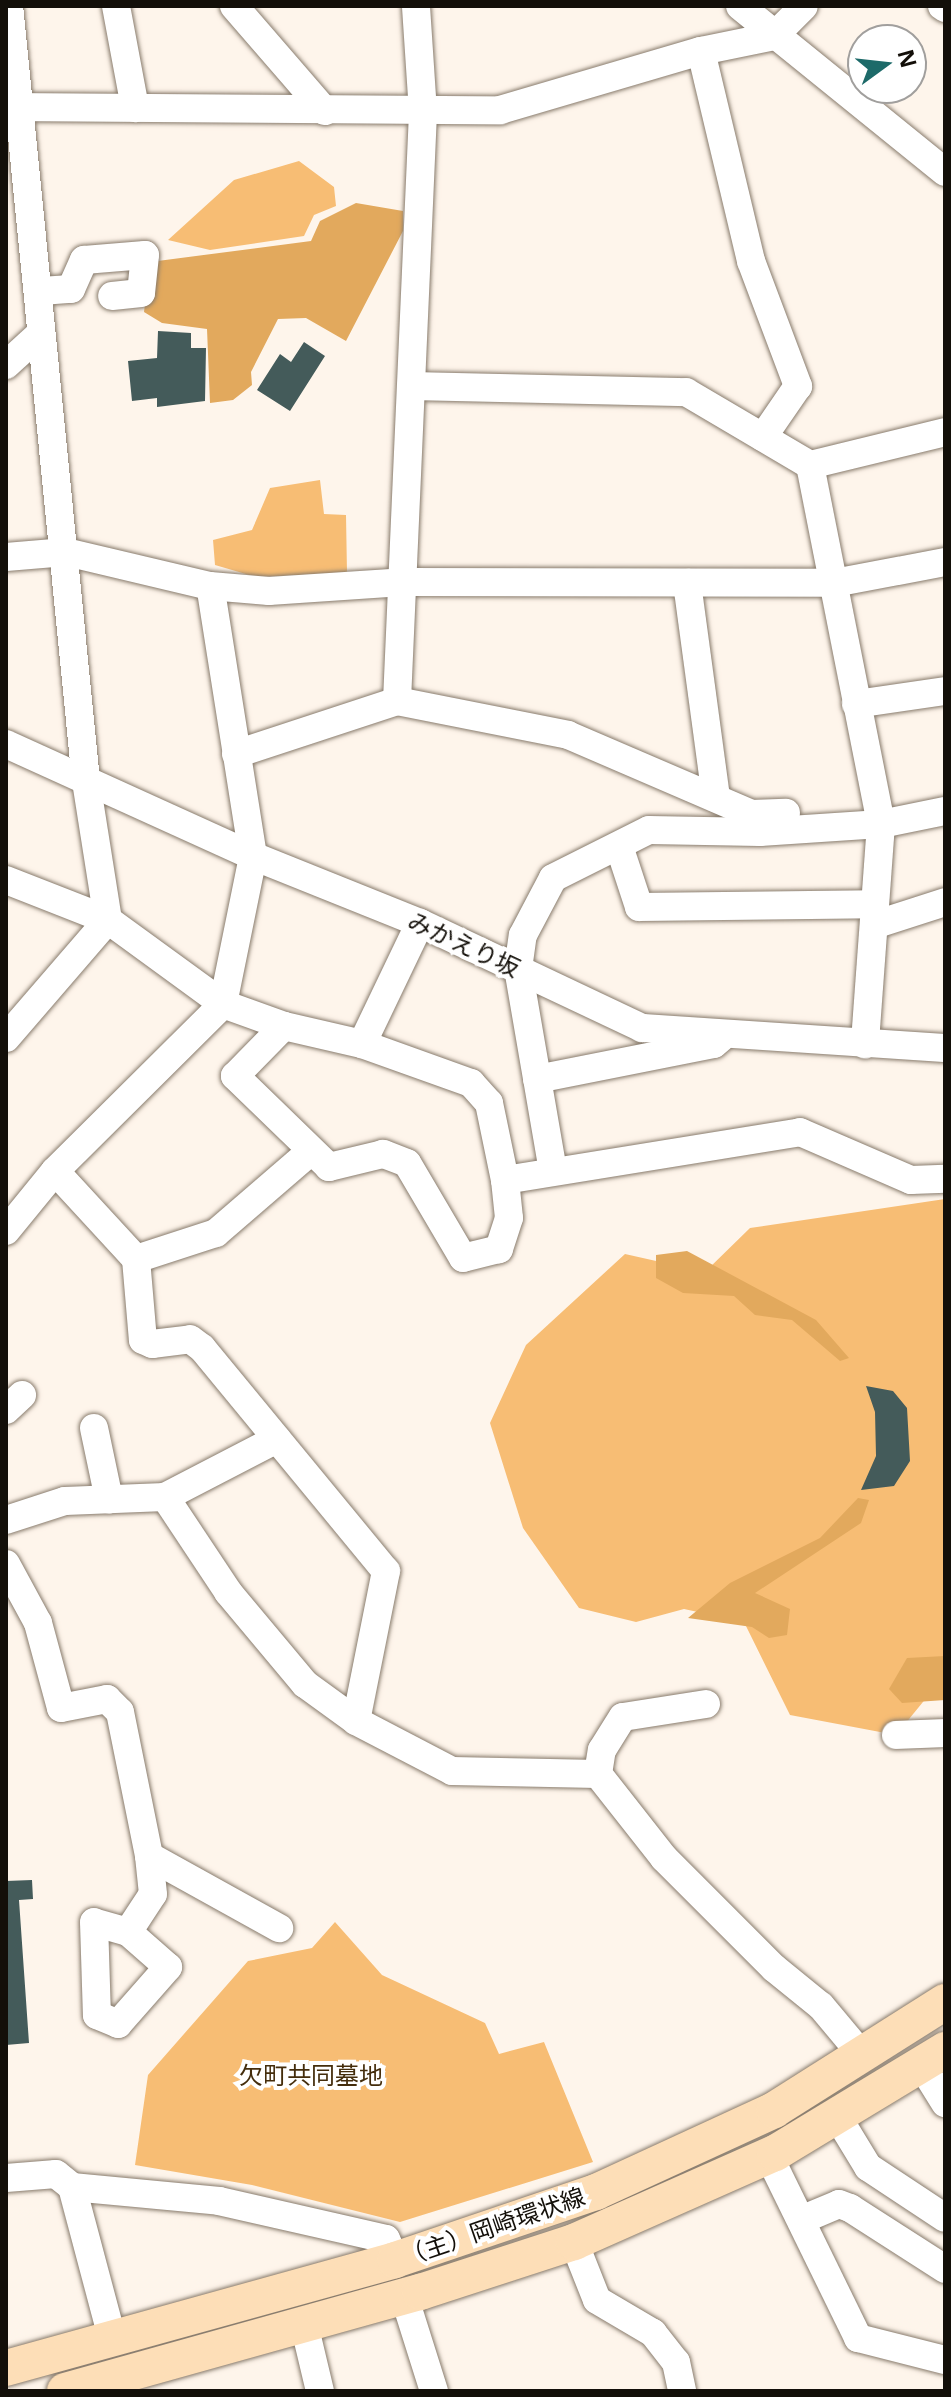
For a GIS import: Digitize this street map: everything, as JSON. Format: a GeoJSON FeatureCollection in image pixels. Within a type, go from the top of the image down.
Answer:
{"type":"FeatureCollection","features":[{"type":"Feature","properties":{"kind":"main road","name":"（主）岡崎環状線"},"geometry":{"type":"LineString","coordinates":[[6,2368],[395,2260],[596,2192],[774,2110],[945,2002]]}},
{"type":"Feature","properties":{"kind":"main road","name":"（主）岡崎環状線"},"geometry":{"type":"LineString","coordinates":[[65,2391],[404,2296],[574,2242],[769,2156],[933,2058]]}},
{"type":"Feature","properties":{"kind":"street"},"geometry":{"type":"LineString","coordinates":[[6,1038],[108,920],[86,781],[66,552],[41,333],[41,291],[9,6]]}},
{"type":"Feature","properties":{"kind":"street"},"geometry":{"type":"LineString","coordinates":[[116,6],[135,108]]}},
{"type":"Feature","properties":{"kind":"street"},"geometry":{"type":"LineString","coordinates":[[234,6],[325,111]]}},
{"type":"Feature","properties":{"kind":"street"},"geometry":{"type":"LineString","coordinates":[[397,701],[414,386],[423,112],[416,6]]}},
{"type":"Feature","properties":{"kind":"street"},"geometry":{"type":"LineString","coordinates":[[740,6],[945,172]]}},
{"type":"Feature","properties":{"kind":"street"},"geometry":{"type":"LineString","coordinates":[[20,107],[423,112],[500,110],[701,51],[774,36],[804,6]]}},
{"type":"Feature","properties":{"kind":"street"},"geometry":{"type":"LineString","coordinates":[[701,51],[751,261],[798,386],[763,437]]}},
{"type":"Feature","properties":{"kind":"street"},"geometry":{"type":"LineString","coordinates":[[41,291],[71,289],[84,260],[145,255],[141,293],[112,296]]}},
{"type":"Feature","properties":{"kind":"street"},"geometry":{"type":"LineString","coordinates":[[6,365],[41,333]]}},
{"type":"Feature","properties":{"kind":"street"},"geometry":{"type":"LineString","coordinates":[[414,386],[686,392],[810,465],[945,432]]}},
{"type":"Feature","properties":{"kind":"street"},"geometry":{"type":"LineString","coordinates":[[810,465],[881,824],[865,1044]]}},
{"type":"Feature","properties":{"kind":"street"},"geometry":{"type":"LineString","coordinates":[[6,557],[66,552],[210,586],[269,591],[403,582],[834,583],[945,562]]}},
{"type":"Feature","properties":{"kind":"street"},"geometry":{"type":"LineString","coordinates":[[687,583],[716,798]]}},
{"type":"Feature","properties":{"kind":"street"},"geometry":{"type":"LineString","coordinates":[[11,1212],[223,1004],[253,856],[210,586]]}},
{"type":"Feature","properties":{"kind":"street"},"geometry":{"type":"LineString","coordinates":[[856,704],[945,691]]}},
{"type":"Feature","properties":{"kind":"street"},"geometry":{"type":"LineString","coordinates":[[236,754],[397,701],[568,735],[751,814],[867,810],[881,824]]}},
{"type":"Feature","properties":{"kind":"street","name":"みかえり坂"},"geometry":{"type":"LineString","coordinates":[[6,744],[253,856],[420,923],[642,1028],[945,1048]]}},
{"type":"Feature","properties":{"kind":"street"},"geometry":{"type":"LineString","coordinates":[[553,1171],[518,969],[523,935],[553,878],[649,830],[760,832],[881,824],[945,811]]}},
{"type":"Feature","properties":{"kind":"street"},"geometry":{"type":"LineString","coordinates":[[619,846],[639,907],[874,915],[945,902]]}},
{"type":"Feature","properties":{"kind":"street"},"geometry":{"type":"LineString","coordinates":[[6,880],[108,920],[223,1004],[284,1026],[362,1044],[471,1083],[489,1103],[505,1180],[509,1218],[499,1249],[463,1258],[407,1163],[383,1154],[329,1167],[310,1152],[235,1076],[284,1026]]}},
{"type":"Feature","properties":{"kind":"street"},"geometry":{"type":"LineString","coordinates":[[362,1044],[420,923]]}},
{"type":"Feature","properties":{"kind":"street"},"geometry":{"type":"LineString","coordinates":[[537,1079],[714,1044],[728,1032]]}},
{"type":"Feature","properties":{"kind":"street"},"geometry":{"type":"LineString","coordinates":[[505,1180],[800,1132],[911,1180],[945,1179]]}},
{"type":"Feature","properties":{"kind":"street"},"geometry":{"type":"LineString","coordinates":[[136,1259],[216,1233],[310,1152]]}},
{"type":"Feature","properties":{"kind":"street"},"geometry":{"type":"LineString","coordinates":[[55,1171],[136,1259],[143,1340],[152,1344],[190,1339],[386,1571],[356,1721]]}},
{"type":"Feature","properties":{"kind":"street"},"geometry":{"type":"LineString","coordinates":[[94,1428],[109,1499]]}},
{"type":"Feature","properties":{"kind":"street"},"geometry":{"type":"LineString","coordinates":[[6,1520],[65,1501],[165,1497],[277,1439]]}},
{"type":"Feature","properties":{"kind":"street"},"geometry":{"type":"LineString","coordinates":[[165,1497],[228,1592],[305,1684],[356,1721],[452,1771],[598,1774]]}},
{"type":"Feature","properties":{"kind":"street"},"geometry":{"type":"LineString","coordinates":[[6,1564],[38,1623],[61,1708],[107,1699],[120,1712],[149,1856],[153,1894],[128,1932]]}},
{"type":"Feature","properties":{"kind":"street"},"geometry":{"type":"LineString","coordinates":[[706,1704],[623,1717],[602,1750],[598,1774],[664,1858],[774,1968],[821,2006],[862,2055]]}},
{"type":"Feature","properties":{"kind":"street"},"geometry":{"type":"LineString","coordinates":[[896,1735],[945,1733]]}},
{"type":"Feature","properties":{"kind":"street"},"geometry":{"type":"LineString","coordinates":[[149,1856],[279,1928]]}},
{"type":"Feature","properties":{"kind":"street"},"geometry":{"type":"LineString","coordinates":[[933,2058],[945,2103]]}},
{"type":"Feature","properties":{"kind":"street"},"geometry":{"type":"LineString","coordinates":[[837,2116],[857,2155],[874,2172],[945,2218]]}},
{"type":"Feature","properties":{"kind":"street"},"geometry":{"type":"LineString","coordinates":[[769,2156],[858,2338],[945,2360]]}},
{"type":"Feature","properties":{"kind":"street"},"geometry":{"type":"LineString","coordinates":[[6,2178],[56,2174],[72,2187],[219,2201],[386,2239],[395,2260]]}},
{"type":"Feature","properties":{"kind":"street"},"geometry":{"type":"LineString","coordinates":[[72,2187],[112,2337]]}},
{"type":"Feature","properties":{"kind":"street"},"geometry":{"type":"LineString","coordinates":[[801,2220],[839,2204],[945,2269]]}},
{"type":"Feature","properties":{"kind":"street"},"geometry":{"type":"LineString","coordinates":[[574,2242],[597,2300],[653,2333],[676,2362],[682,2391]]}},
{"type":"Feature","properties":{"kind":"street"},"geometry":{"type":"LineString","coordinates":[[404,2296],[434,2391]]}},
{"type":"Feature","properties":{"kind":"street"},"geometry":{"type":"LineString","coordinates":[[304,2324],[320,2391]]}},
{"type":"Feature","properties":{"kind":"green space"},"geometry":{"type":"Polygon","coordinates":[[[299,161],[334,187],[336,206],[314,215],[304,236],[210,250],[168,240],[234,180],[299,161]]]}},
{"type":"Feature","properties":{"kind":"green space"},"geometry":{"type":"Polygon","coordinates":[[[320,480],[324,514],[346,515],[347,573],[256,577],[215,565],[213,540],[252,530],[270,488],[320,480]]]}},
{"type":"Feature","properties":{"kind":"green space"},"geometry":{"type":"Polygon","coordinates":[[[945,1199],[945,1675],[896,1735],[790,1715],[744,1622],[684,1609],[636,1622],[579,1608],[523,1528],[490,1423],[526,1345],[625,1254],[705,1272],[750,1228],[945,1199]]]}},
{"type":"Feature","properties":{"kind":"green space","name":"欠町共同墓地"},"geometry":{"type":"Polygon","coordinates":[[[335,1922],[382,1975],[485,2023],[499,2054],[544,2042],[593,2162],[400,2222],[252,2185],[135,2165],[148,2075],[248,1961],[312,1948],[335,1922]]]}},
{"type":"Feature","properties":{"kind":"shaded area"},"geometry":{"type":"Polygon","coordinates":[[[356,203],[403,211],[403,231],[346,341],[306,318],[278,319],[251,372],[252,385],[233,400],[210,403],[207,329],[162,323],[144,312],[150,262],[311,241],[320,221],[356,203]]]}},
{"type":"Feature","properties":{"kind":"shaded area"},"geometry":{"type":"Polygon","coordinates":[[[687,1251],[816,1320],[849,1358],[840,1361],[792,1320],[755,1315],[734,1296],[683,1293],[656,1278],[656,1255],[687,1251]]]}},
{"type":"Feature","properties":{"kind":"shaded area"},"geometry":{"type":"Polygon","coordinates":[[[858,1498],[869,1500],[861,1523],[755,1593],[790,1609],[787,1635],[769,1638],[752,1627],[688,1618],[730,1583],[820,1538],[858,1498]]]}},
{"type":"Feature","properties":{"kind":"shaded area"},"geometry":{"type":"Polygon","coordinates":[[[945,1656],[945,1700],[902,1703],[889,1689],[907,1658],[945,1656]]]}},
{"type":"Feature","properties":{"kind":"building"},"geometry":{"type":"Polygon","coordinates":[[[158,331],[191,333],[191,348],[206,348],[205,401],[157,407],[157,398],[132,401],[128,361],[157,358],[158,331]]]}},
{"type":"Feature","properties":{"kind":"building"},"geometry":{"type":"Polygon","coordinates":[[[304,342],[325,356],[290,411],[257,390],[280,354],[291,362],[304,342]]]}},
{"type":"Feature","properties":{"kind":"building"},"geometry":{"type":"Polygon","coordinates":[[[866,1386],[893,1391],[907,1408],[910,1461],[894,1486],[861,1490],[876,1456],[875,1412],[866,1386]]]}},
{"type":"Feature","properties":{"kind":"building"},"geometry":{"type":"Polygon","coordinates":[[[32,1880],[33,1899],[19,1900],[29,2043],[6,2045],[6,1881],[32,1880]]]}}]}
